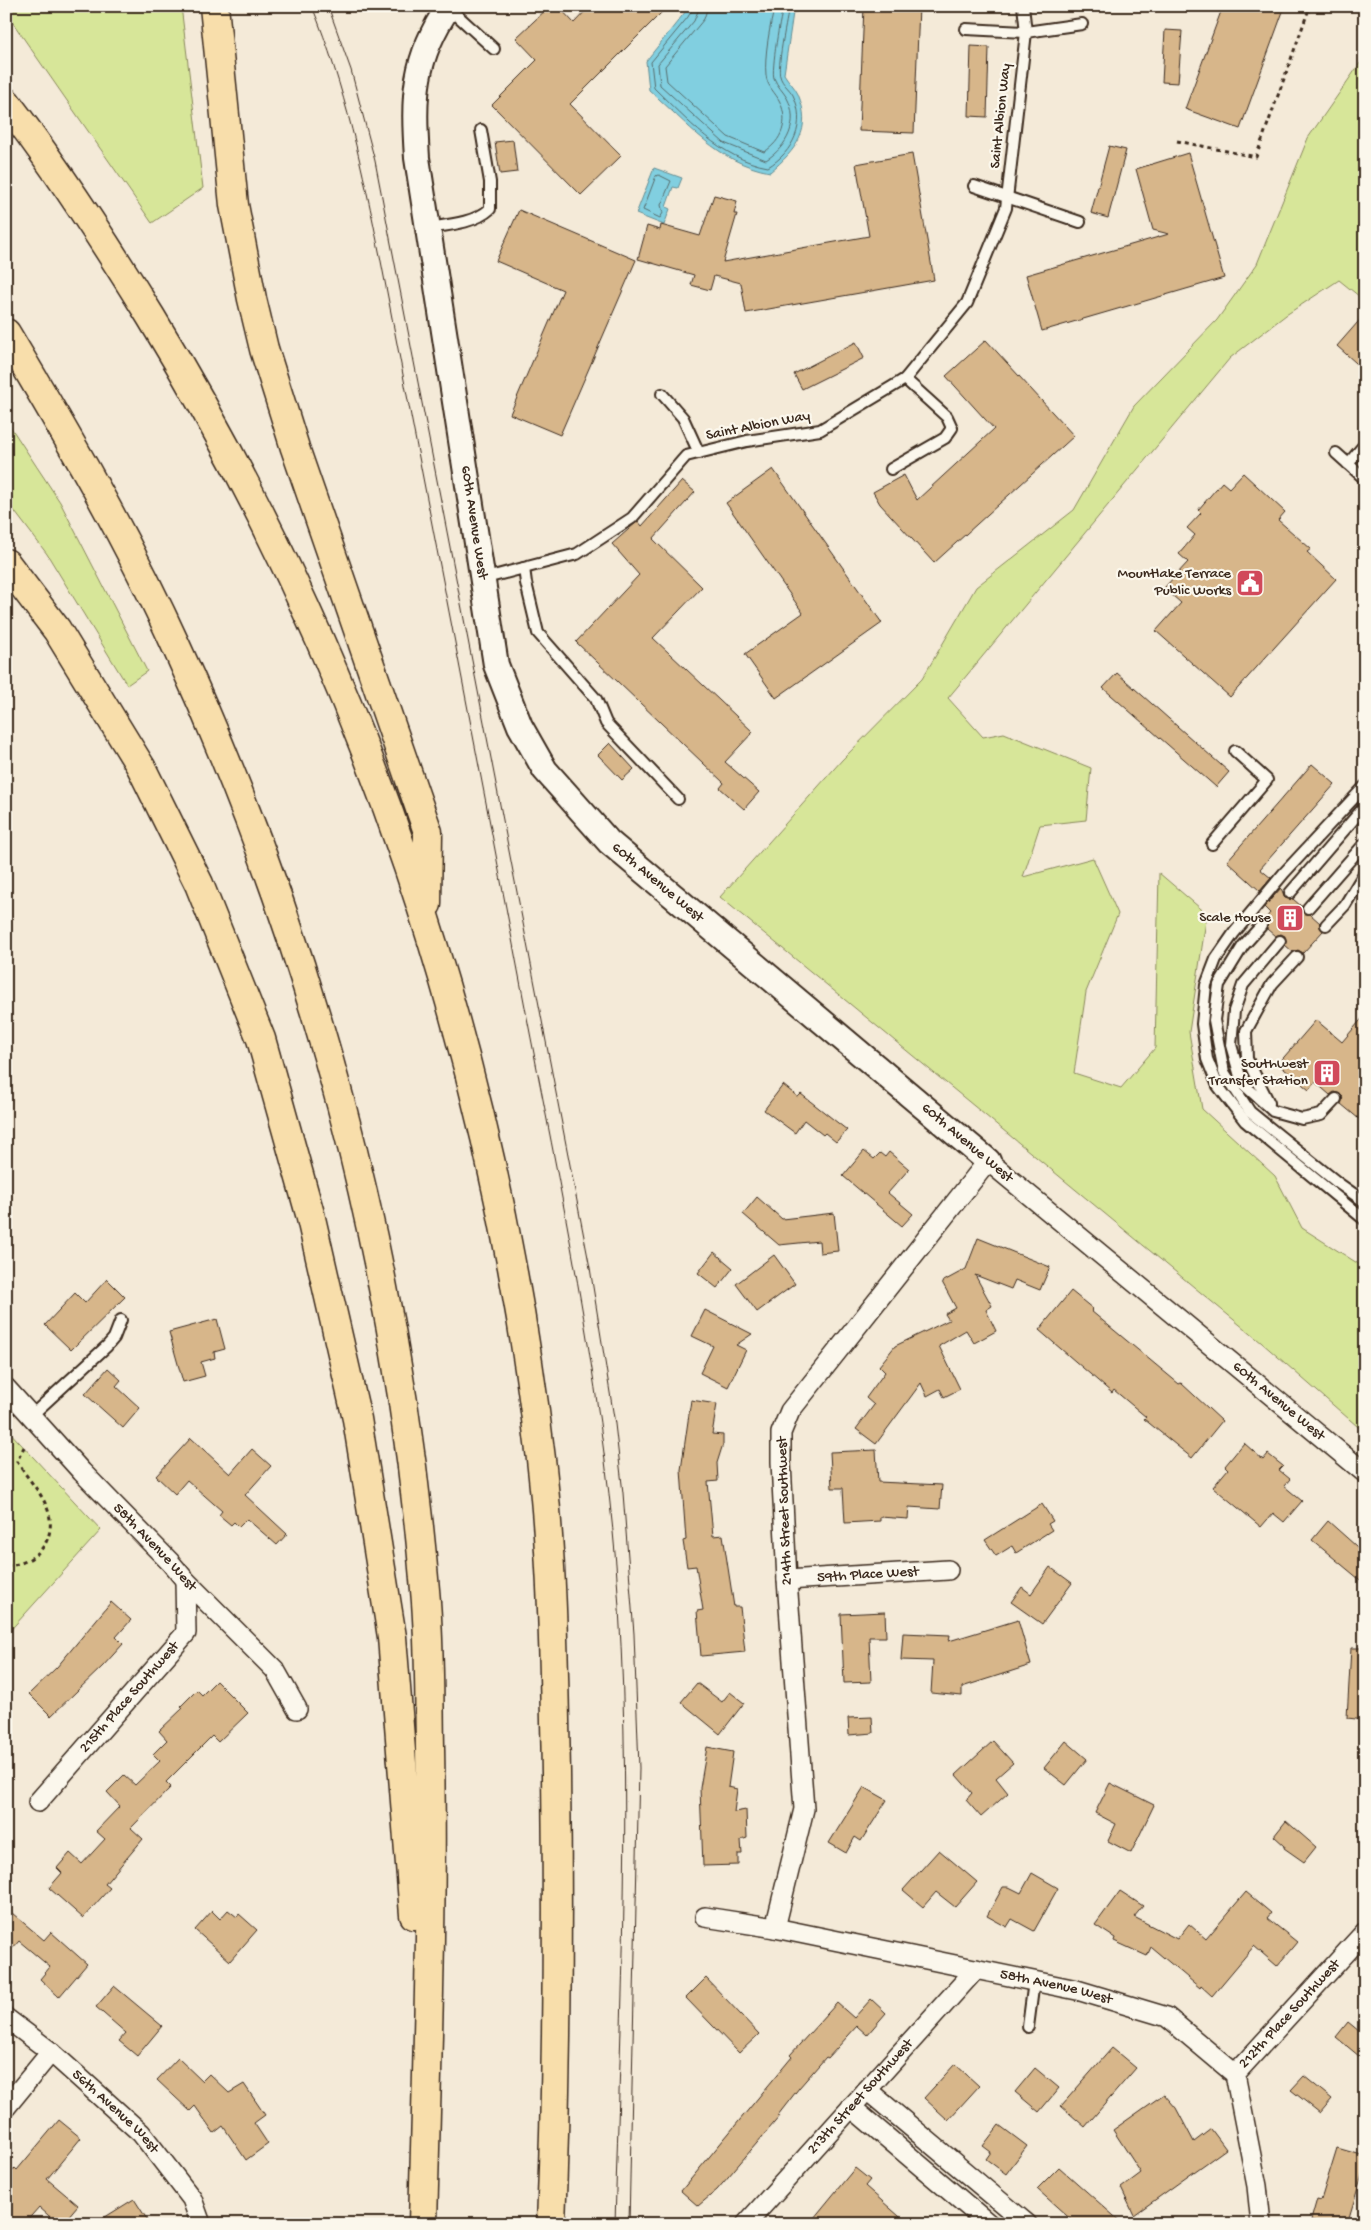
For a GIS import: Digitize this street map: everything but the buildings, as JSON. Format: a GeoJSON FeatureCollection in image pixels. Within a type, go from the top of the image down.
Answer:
{"type":"FeatureCollection","features":[{"type":"Feature","properties":{"kind":"highway"},"geometry":{"type":"LineString","coordinates":[[214,6],[234,205],[252,299],[264,349],[295,448],[428,832],[427,921]]}},
{"type":"Feature","properties":{"kind":"highway"},"geometry":{"type":"LineString","coordinates":[[6,102],[114,256],[186,373],[247,485],[297,586],[350,708],[427,921],[451,998],[495,1174],[523,1321],[542,1464],[553,1610],[556,1821],[556,2082],[551,2224]]}},
{"type":"Feature","properties":{"kind":"highway"},"geometry":{"type":"LineString","coordinates":[[6,332],[87,469],[131,554],[176,646],[228,766],[280,903],[338,1092],[367,1207],[394,1343],[414,1477],[426,1594],[432,1821],[423,2224]]}},
{"type":"Feature","properties":{"kind":"highway"},"geometry":{"type":"LineString","coordinates":[[6,563],[56,630],[141,767],[199,884],[261,1040],[308,1205],[358,1419],[392,1637],[426,2068]]}},
{"type":"Feature","properties":{"kind":"street","name":"60th Avenue West"},"geometry":{"type":"LineString","coordinates":[[449,7],[434,28],[419,68],[414,106],[417,158],[496,666],[520,726],[545,770],[609,842],[1365,1473]]}},
{"type":"Feature","properties":{"kind":"street","name":"214th Street Southwest"},"geometry":{"type":"LineString","coordinates":[[775,1928],[804,1809],[787,1580],[780,1447],[782,1433],[790,1411],[988,1160]]}},
{"type":"Feature","properties":{"kind":"street","name":"58th Avenue West"},"geometry":{"type":"LineString","coordinates":[[6,1388],[82,1472],[170,1562],[185,1580],[275,1670],[297,1709]]}},
{"type":"Feature","properties":{"kind":"street","name":"59th Place West"},"geometry":{"type":"LineString","coordinates":[[787,1580],[948,1570]]}},
{"type":"Feature","properties":{"kind":"street","name":"215th Place Southwest"},"geometry":{"type":"LineString","coordinates":[[38,1802],[186,1633],[185,1580]]}},
{"type":"Feature","properties":{"kind":"street","name":"58th Avenue West"},"geometry":{"type":"LineString","coordinates":[[706,1917],[775,1928],[1077,1990],[1167,2017],[1235,2074]]}},
{"type":"Feature","properties":{"kind":"street","name":"212th Place Southwest"},"geometry":{"type":"LineString","coordinates":[[1235,2074],[1365,1932]]}},
{"type":"Feature","properties":{"kind":"street","name":"213th Street Southwest"},"geometry":{"type":"LineString","coordinates":[[746,2224],[976,1969]]}},
{"type":"Feature","properties":{"kind":"street","name":"56th Avenue West"},"geometry":{"type":"LineString","coordinates":[[6,2018],[51,2052],[141,2132],[192,2199],[201,2224]]}},
{"type":"Feature","properties":{"kind":"street"},"geometry":{"type":"LineString","coordinates":[[6,2106],[51,2052]]}},
{"type":"Feature","properties":{"kind":"street"},"geometry":{"type":"LineString","coordinates":[[1235,2074],[1257,2186],[1261,2224]]}},
{"type":"Feature","properties":{"kind":"street"},"geometry":{"type":"LineString","coordinates":[[867,2090],[1027,2224]]}},
{"type":"Feature","properties":{"kind":"street"},"geometry":{"type":"LineString","coordinates":[[851,2107],[989,2224]]}},
{"type":"Feature","properties":{"kind":"lane","name":"Saint Albion Way"},"geometry":{"type":"LineString","coordinates":[[686,456],[747,441],[820,430],[905,379],[967,303],[1006,208],[1026,32],[1023,6]]}},
{"type":"Feature","properties":{"kind":"lane"},"geometry":{"type":"LineString","coordinates":[[449,7],[494,49]]}},
{"type":"Feature","properties":{"kind":"lane"},"geometry":{"type":"LineString","coordinates":[[966,29],[1026,32],[1082,24]]}},
{"type":"Feature","properties":{"kind":"lane"},"geometry":{"type":"LineString","coordinates":[[428,228],[458,223],[485,214],[490,209],[490,182],[481,130]]}},
{"type":"Feature","properties":{"kind":"lane"},"geometry":{"type":"LineString","coordinates":[[974,186],[1007,199],[1080,222]]}},
{"type":"Feature","properties":{"kind":"lane"},"geometry":{"type":"LineString","coordinates":[[890,469],[946,438],[952,428],[947,417],[905,379]]}},
{"type":"Feature","properties":{"kind":"lane"},"geometry":{"type":"LineString","coordinates":[[662,394],[683,418],[699,453]]}},
{"type":"Feature","properties":{"kind":"lane"},"geometry":{"type":"LineString","coordinates":[[482,579],[577,554],[632,518],[686,456],[692,437]]}},
{"type":"Feature","properties":{"kind":"lane"},"geometry":{"type":"LineString","coordinates":[[1348,464],[1365,444]]}},
{"type":"Feature","properties":{"kind":"lane"},"geometry":{"type":"LineString","coordinates":[[1336,454],[1365,479]]}},
{"type":"Feature","properties":{"kind":"lane"},"geometry":{"type":"LineString","coordinates":[[524,568],[538,633],[596,699],[606,724],[678,799]]}},
{"type":"Feature","properties":{"kind":"lane"},"geometry":{"type":"LineString","coordinates":[[1212,844],[1267,780],[1235,751]]}},
{"type":"Feature","properties":{"kind":"lane"},"geometry":{"type":"LineString","coordinates":[[1365,786],[1284,873],[1234,933],[1216,959],[1206,985],[1202,1024],[1207,1059],[1218,1086],[1245,1121],[1365,1220]]}},
{"type":"Feature","properties":{"kind":"lane"},"geometry":{"type":"LineString","coordinates":[[1290,893],[1365,806]]}},
{"type":"Feature","properties":{"kind":"lane"},"geometry":{"type":"LineString","coordinates":[[1308,908],[1365,843]]}},
{"type":"Feature","properties":{"kind":"lane"},"geometry":{"type":"LineString","coordinates":[[1326,925],[1345,904],[1365,872]]}},
{"type":"Feature","properties":{"kind":"lane"},"geometry":{"type":"LineString","coordinates":[[1261,926],[1243,946],[1218,985],[1214,1020],[1224,1072],[1250,1112],[1338,1183],[1365,1202]]}},
{"type":"Feature","properties":{"kind":"lane"},"geometry":{"type":"LineString","coordinates":[[1280,941],[1243,986],[1234,1011],[1231,1045],[1242,1083],[1273,1111],[1302,1119],[1321,1115],[1336,1099]]}},
{"type":"Feature","properties":{"kind":"lane"},"geometry":{"type":"LineString","coordinates":[[1273,1111],[1247,1059],[1246,1031],[1272,984],[1297,957]]}},
{"type":"Feature","properties":{"kind":"lane"},"geometry":{"type":"LineString","coordinates":[[32,1415],[107,1346],[114,1338],[121,1320]]}},
{"type":"Feature","properties":{"kind":"lane"},"geometry":{"type":"LineString","coordinates":[[1028,2027],[1034,1981]]}},
{"type":"Feature","properties":{"kind":"path"},"geometry":{"type":"LineString","coordinates":[[1177,141],[1256,157],[1310,6]]}},
{"type":"Feature","properties":{"kind":"path"},"geometry":{"type":"LineString","coordinates":[[6,1566],[31,1560],[48,1543],[50,1532],[50,1519],[46,1504],[17,1461],[24,1447]]}},
{"type":"Feature","properties":{"kind":"green space"},"geometry":{"type":"Polygon","coordinates":[[[6,6],[181,6],[203,188],[152,223],[6,13],[6,6]]]}},
{"type":"Feature","properties":{"kind":"green space"},"geometry":{"type":"Polygon","coordinates":[[[1365,56],[1365,301],[1339,280],[1286,315],[1230,358],[948,698],[983,737],[1004,733],[1091,768],[1086,820],[1040,825],[1023,877],[1093,858],[1118,914],[1086,992],[1074,1073],[1121,1088],[1155,1048],[1159,873],[1207,914],[1189,1032],[1202,1109],[1275,1176],[1302,1228],[1365,1268],[1365,1433],[1262,1343],[720,897],[842,760],[922,679],[976,587],[1074,510],[1134,406],[1217,320],[1257,264],[1308,138],[1365,56]]]}},
{"type":"Feature","properties":{"kind":"green space"},"geometry":{"type":"Polygon","coordinates":[[[6,420],[60,502],[147,671],[127,685],[47,554],[6,500],[6,420]]]}},
{"type":"Feature","properties":{"kind":"green space"},"geometry":{"type":"Polygon","coordinates":[[[6,1428],[101,1530],[6,1635],[6,1428]]]}},
{"type":"Feature","properties":{"kind":"water"},"geometry":{"type":"Polygon","coordinates":[[[690,6],[814,6],[793,13],[784,74],[798,94],[804,118],[803,129],[794,147],[770,172],[734,160],[719,151],[690,128],[649,90],[646,61],[690,6]]]}},
{"type":"Feature","properties":{"kind":"water"},"geometry":{"type":"Polygon","coordinates":[[[654,168],[682,178],[678,188],[673,187],[666,207],[670,209],[664,225],[636,214],[654,168]]]}},
{"type":"Feature","properties":{"kind":"tram line"},"geometry":{"type":"LineString","coordinates":[[312,6],[344,98],[374,224],[565,1212],[600,1423],[616,1564],[624,1729],[624,1894],[615,2224]]}},
{"type":"Feature","properties":{"kind":"tram line"},"geometry":{"type":"LineString","coordinates":[[328,6],[351,70],[375,161],[590,1268],[615,1424],[623,1493],[634,1634],[639,1768],[629,2224]]}},
{"type":"Feature","properties":{"kind":"place","name":"Mountlake Terrace Public Works"},"geometry":{"type":"Point","coordinates":[1250,583]}},
{"type":"Feature","properties":{"kind":"place","name":"Scale House"},"geometry":{"type":"Point","coordinates":[1290,918]}},
{"type":"Feature","properties":{"kind":"place","name":"Southwest Transfer Station"},"geometry":{"type":"Point","coordinates":[1327,1073]}}]}
